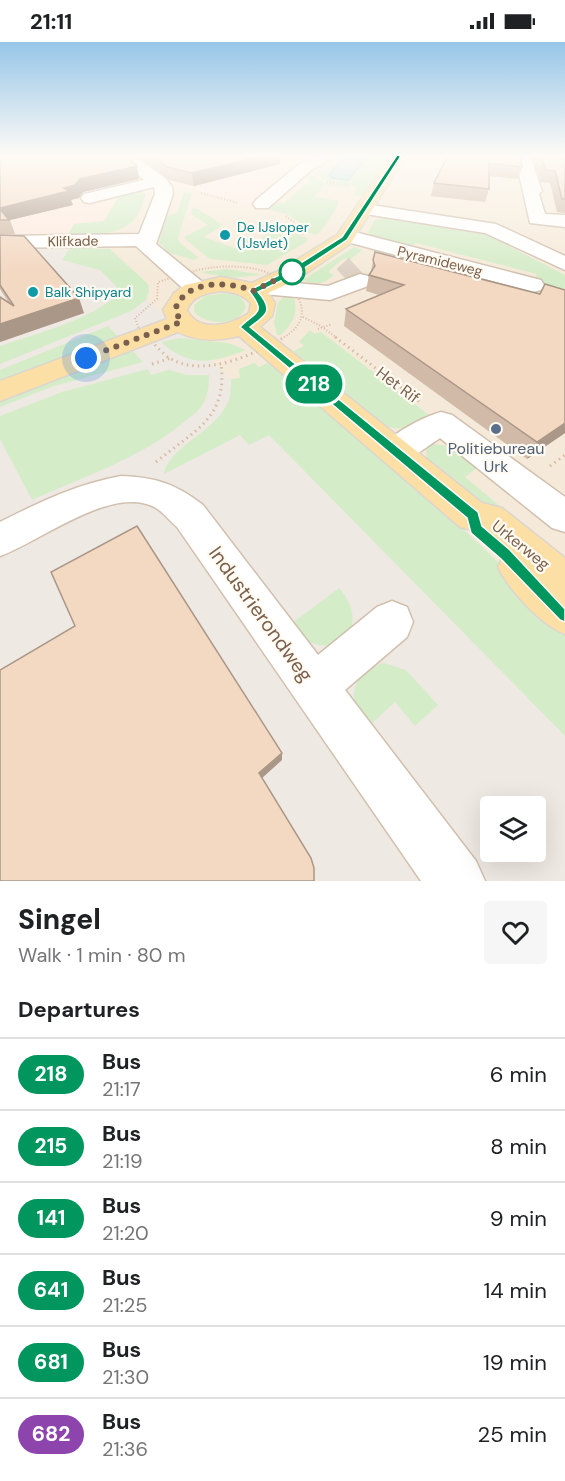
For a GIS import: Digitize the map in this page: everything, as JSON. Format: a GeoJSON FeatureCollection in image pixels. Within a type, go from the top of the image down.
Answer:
{"type":"FeatureCollection","features":[{"type":"Feature","properties":{"kind":"main road"},"geometry":{"type":"LineString","coordinates":[[258,289],[263,309],[260,316],[244,327],[209,332],[188,327],[181,322],[175,310],[182,298],[197,289],[214,285],[233,285],[258,289],[306,264],[347,236],[374,195]]}},
{"type":"Feature","properties":{"kind":"main road"},"geometry":{"type":"LineString","coordinates":[[0,391],[181,322]]}},
{"type":"Feature","properties":{"kind":"main road","name":"Urkerweg"},"geometry":{"type":"LineString","coordinates":[[244,327],[473,516],[489,519],[565,582]]}},
{"type":"Feature","properties":{"kind":"main road","name":"Urkerweg"},"geometry":{"type":"LineString","coordinates":[[473,516],[476,529],[505,554],[565,615]]}},
{"type":"Feature","properties":{"kind":"street"},"geometry":{"type":"LineString","coordinates":[[90,198],[102,195]]}},
{"type":"Feature","properties":{"kind":"street"},"geometry":{"type":"LineString","coordinates":[[164,195],[146,240],[147,248],[197,289]]}},
{"type":"Feature","properties":{"kind":"street"},"geometry":{"type":"LineString","coordinates":[[262,204],[270,195]]}},
{"type":"Feature","properties":{"kind":"street"},"geometry":{"type":"LineString","coordinates":[[531,195],[537,219],[565,221]]}},
{"type":"Feature","properties":{"kind":"street"},"geometry":{"type":"LineString","coordinates":[[365,209],[489,228],[565,264]]}},
{"type":"Feature","properties":{"kind":"street"},"geometry":{"type":"LineString","coordinates":[[31,242],[46,223]]}},
{"type":"Feature","properties":{"kind":"street","name":"Pyramideweg"},"geometry":{"type":"LineString","coordinates":[[347,236],[361,270],[490,274],[533,285]]}},
{"type":"Feature","properties":{"kind":"street","name":"Klifkade"},"geometry":{"type":"LineString","coordinates":[[0,242],[146,240]]}},
{"type":"Feature","properties":{"kind":"street"},"geometry":{"type":"LineString","coordinates":[[258,289],[330,293],[361,270]]}},
{"type":"Feature","properties":{"kind":"street"},"geometry":{"type":"LineString","coordinates":[[478,295],[490,274]]}},
{"type":"Feature","properties":{"kind":"street"},"geometry":{"type":"LineString","coordinates":[[395,452],[441,423],[565,517]]}},
{"type":"Feature","properties":{"kind":"street","name":"Industrierondweg"},"geometry":{"type":"LineString","coordinates":[[0,540],[92,495],[111,489],[144,490],[169,499],[190,516],[456,881]]}},
{"type":"Feature","properties":{"kind":"street"},"geometry":{"type":"LineString","coordinates":[[314,687],[392,622]]}},
{"type":"Feature","properties":{"kind":"path","name":"Het Rif"},"geometry":{"type":"LineString","coordinates":[[302,317],[425,405]]}},
{"type":"Feature","properties":{"kind":"path"},"geometry":{"type":"LineString","coordinates":[[321,329],[332,324]]}},
{"type":"Feature","properties":{"kind":"path"},"geometry":{"type":"LineString","coordinates":[[154,464],[214,414],[224,395],[225,379],[221,364],[194,365],[171,358],[155,363]]}},
{"type":"Feature","properties":{"kind":"path"},"geometry":{"type":"LineString","coordinates":[[544,471],[565,455]]}},
{"type":"Feature","properties":{"kind":"shaded area"},"geometry":{"type":"Polygon","coordinates":[[[0,195],[565,195],[565,704],[0,248],[0,195]]]}},
{"type":"Feature","properties":{"kind":"shaded area"},"geometry":{"type":"Polygon","coordinates":[[[0,195],[113,195],[118,198],[104,221],[74,224],[67,237],[0,237],[0,195]]]}},
{"type":"Feature","properties":{"kind":"shaded area"},"geometry":{"type":"Polygon","coordinates":[[[215,195],[263,195],[252,205],[215,195]]]}},
{"type":"Feature","properties":{"kind":"shaded area"},"geometry":{"type":"Polygon","coordinates":[[[0,248],[70,248],[108,261],[565,704],[565,881],[0,881],[0,248]]]}},
{"type":"Feature","properties":{"kind":"green space"},"geometry":{"type":"Polygon","coordinates":[[[114,195],[146,195],[138,215],[120,229],[94,234],[68,234],[74,224],[104,221],[118,198],[114,195]]]}},
{"type":"Feature","properties":{"kind":"green space"},"geometry":{"type":"Polygon","coordinates":[[[183,195],[191,195],[178,238],[180,243],[198,257],[194,260],[169,253],[159,242],[167,216],[177,213],[183,195]]]}},
{"type":"Feature","properties":{"kind":"green space"},"geometry":{"type":"Polygon","coordinates":[[[294,195],[316,195],[314,197],[339,201],[330,219],[317,235],[298,230],[298,222],[289,215],[252,205],[285,203],[294,195]]]}},
{"type":"Feature","properties":{"kind":"green space"},"geometry":{"type":"Polygon","coordinates":[[[192,208],[198,209],[223,225],[204,237],[234,248],[249,238],[259,240],[277,226],[307,238],[308,241],[267,265],[210,259],[184,237],[208,225],[191,214],[192,208]]]}},
{"type":"Feature","properties":{"kind":"green space"},"geometry":{"type":"Polygon","coordinates":[[[385,218],[487,235],[565,275],[565,292],[560,302],[532,294],[531,290],[537,274],[416,243],[412,246],[370,235],[368,232],[375,220],[385,218]]]}},
{"type":"Feature","properties":{"kind":"green space"},"geometry":{"type":"Polygon","coordinates":[[[354,247],[362,250],[350,260],[344,258],[328,272],[334,275],[327,280],[312,283],[303,280],[354,247]]]}},
{"type":"Feature","properties":{"kind":"green space"},"geometry":{"type":"Polygon","coordinates":[[[70,248],[110,249],[148,284],[149,291],[146,300],[131,311],[0,364],[0,346],[77,319],[118,295],[117,287],[100,270],[62,260],[70,248]]]}},
{"type":"Feature","properties":{"kind":"green space"},"geometry":{"type":"Polygon","coordinates":[[[227,269],[262,275],[230,278],[200,272],[227,269]]]}},
{"type":"Feature","properties":{"kind":"green space"},"geometry":{"type":"Polygon","coordinates":[[[224,293],[238,296],[245,303],[246,307],[237,318],[214,322],[194,312],[194,305],[205,296],[224,293]]]}},
{"type":"Feature","properties":{"kind":"green space"},"geometry":{"type":"Polygon","coordinates":[[[285,296],[294,299],[295,314],[285,331],[277,335],[274,323],[278,302],[285,296]]]}},
{"type":"Feature","properties":{"kind":"green space"},"geometry":{"type":"Polygon","coordinates":[[[108,326],[118,336],[0,381],[0,370],[108,326]]]}},
{"type":"Feature","properties":{"kind":"green space"},"geometry":{"type":"Polygon","coordinates":[[[310,330],[315,334],[321,332],[429,415],[403,428],[386,426],[293,351],[304,346],[299,342],[310,330]]]}},
{"type":"Feature","properties":{"kind":"green space"},"geometry":{"type":"Polygon","coordinates":[[[180,338],[228,343],[246,350],[223,358],[202,361],[181,356],[161,342],[180,338]]]}},
{"type":"Feature","properties":{"kind":"green space"},"geometry":{"type":"Polygon","coordinates":[[[132,350],[143,362],[54,386],[0,407],[0,401],[132,350]]]}},
{"type":"Feature","properties":{"kind":"green space"},"geometry":{"type":"Polygon","coordinates":[[[254,363],[259,367],[268,363],[461,527],[565,630],[565,736],[269,435],[249,445],[240,435],[164,474],[173,456],[220,415],[229,399],[231,379],[240,378],[239,369],[254,363]]]}},
{"type":"Feature","properties":{"kind":"green space"},"geometry":{"type":"Polygon","coordinates":[[[148,369],[151,375],[169,370],[188,375],[209,375],[207,393],[202,405],[167,435],[130,457],[32,500],[0,439],[0,416],[62,392],[148,369]]]}},
{"type":"Feature","properties":{"kind":"green space"},"geometry":{"type":"Polygon","coordinates":[[[432,444],[451,446],[481,465],[465,477],[565,560],[516,530],[427,459],[426,450],[432,444]]]}},
{"type":"Feature","properties":{"kind":"green space"},"geometry":{"type":"Polygon","coordinates":[[[339,588],[350,604],[353,619],[349,632],[341,640],[330,645],[317,645],[303,638],[291,624],[339,588]]]}},
{"type":"Feature","properties":{"kind":"green space"},"geometry":{"type":"Polygon","coordinates":[[[384,663],[406,670],[438,705],[415,726],[395,702],[368,727],[357,709],[354,698],[356,684],[370,668],[384,663]]]}},
{"type":"Feature","properties":{"kind":"building"},"geometry":{"type":"Polygon","coordinates":[[[0,195],[52,195],[0,208],[0,195]]]}},
{"type":"Feature","properties":{"kind":"building"},"geometry":{"type":"Polygon","coordinates":[[[0,209],[9,220],[0,220],[0,209]]]}},
{"type":"Feature","properties":{"kind":"building","name":"Balk Shipyard"},"geometry":{"type":"Polygon","coordinates":[[[0,235],[24,236],[79,298],[0,324],[0,297],[14,306],[0,285],[0,235]]]}},
{"type":"Feature","properties":{"kind":"building"},"geometry":{"type":"Polygon","coordinates":[[[375,252],[540,294],[545,284],[565,290],[565,423],[537,442],[346,309],[404,285],[369,275],[375,266],[373,260],[375,252]]]}},
{"type":"Feature","properties":{"kind":"building"},"geometry":{"type":"Polygon","coordinates":[[[137,526],[282,753],[259,773],[311,858],[314,881],[0,881],[0,670],[75,626],[51,572],[137,526]]]}},
{"type":"Feature","properties":{"kind":"tunnel"},"geometry":{"type":"LineString","coordinates":[[344,277],[356,266]]}},
{"type":"Feature","properties":{"kind":"bus line","name":"218"},"geometry":{"type":"LineString","coordinates":[[374,195],[345,239],[294,271],[253,291],[263,303],[263,309],[254,322],[244,327],[473,516],[476,529],[505,554],[565,614]]}},
{"type":"Feature","properties":{"kind":"place","name":"De IJsloper (IJsvlet)"},"geometry":{"type":"Point","coordinates":[225,235]}},
{"type":"Feature","properties":{"kind":"place","name":"Balk Shipyard"},"geometry":{"type":"Point","coordinates":[33,292]}},
{"type":"Feature","properties":{"kind":"place","name":"Politiebureau Urk"},"geometry":{"type":"Point","coordinates":[496,429]}},
{"type":"Feature","properties":{"kind":"route"},"geometry":{"type":"LineString","coordinates":[[86,358],[181,322],[175,310],[177,304],[188,293],[197,289],[220,284],[244,287],[253,291],[294,271],[292,272]]}}]}
